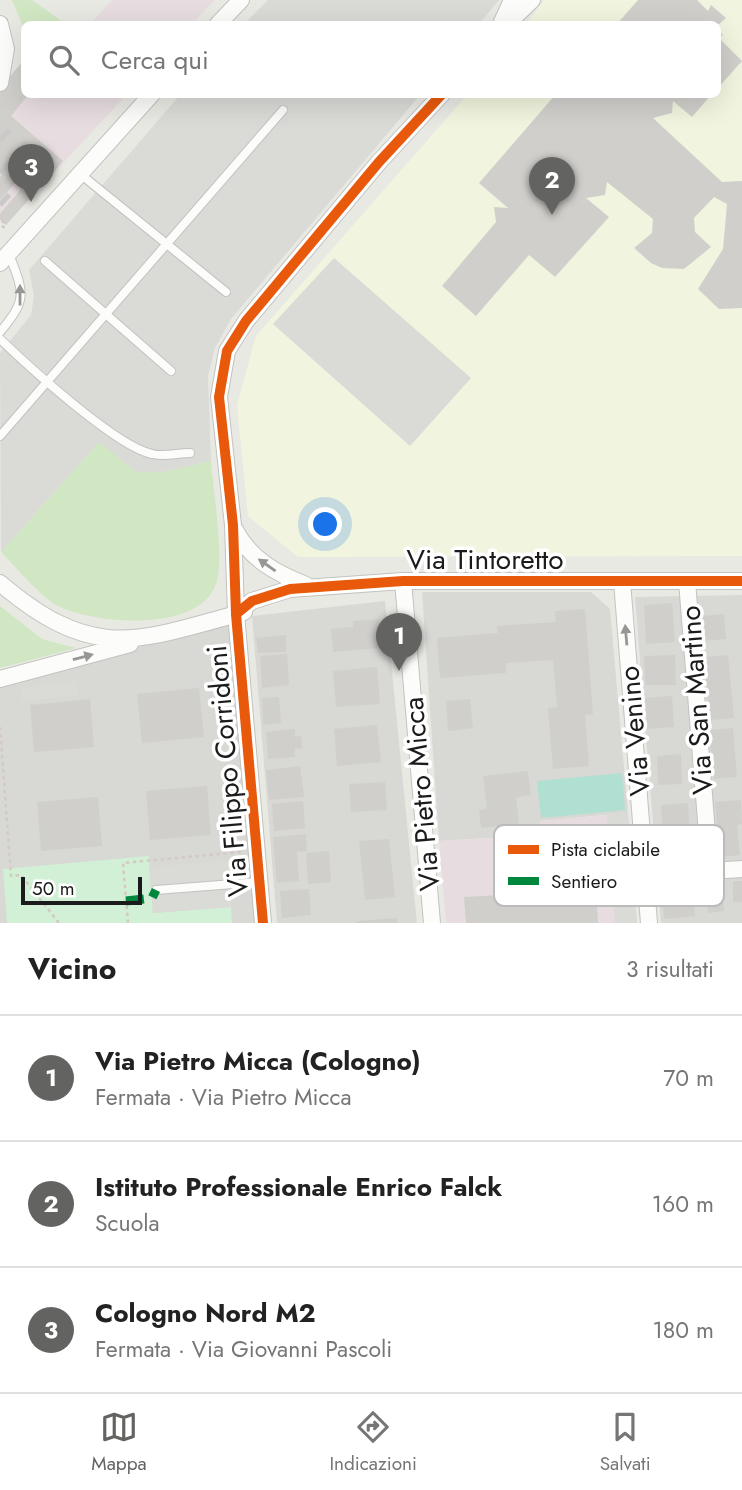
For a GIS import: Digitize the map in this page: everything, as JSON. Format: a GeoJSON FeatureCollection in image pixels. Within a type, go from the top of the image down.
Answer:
{"type":"FeatureCollection","features":[{"type":"Feature","properties":{"kind":"street"},"geometry":{"type":"LineString","coordinates":[[221,21],[241,0]]}},
{"type":"Feature","properties":{"kind":"street"},"geometry":{"type":"LineString","coordinates":[[502,21],[512,0]]}},
{"type":"Feature","properties":{"kind":"street"},"geometry":{"type":"LineString","coordinates":[[510,21],[532,0]]}},
{"type":"Feature","properties":{"kind":"street"},"geometry":{"type":"LineString","coordinates":[[0,24],[5,39],[0,83]]}},
{"type":"Feature","properties":{"kind":"street"},"geometry":{"type":"LineString","coordinates":[[4,258],[148,98]]}},
{"type":"Feature","properties":{"kind":"street","name":"Via Filippo Corridoni"},"geometry":{"type":"LineString","coordinates":[[263,923],[236,614],[233,525],[219,397],[222,370],[234,336],[379,162],[438,98]]}},
{"type":"Feature","properties":{"kind":"street","name":"Via Tintoretto"},"geometry":{"type":"LineString","coordinates":[[233,525],[245,548],[264,564],[281,575],[323,589]]}},
{"type":"Feature","properties":{"kind":"street","name":"Via Venino"},"geometry":{"type":"LineString","coordinates":[[622,581],[641,825]]}},
{"type":"Feature","properties":{"kind":"street","name":"Via San Martino"},"geometry":{"type":"LineString","coordinates":[[687,581],[706,825]]}},
{"type":"Feature","properties":{"kind":"street","name":"Via Tintoretto"},"geometry":{"type":"LineString","coordinates":[[0,679],[323,589],[403,582],[742,581]]}},
{"type":"Feature","properties":{"kind":"street","name":"Via Pietro Micca"},"geometry":{"type":"LineString","coordinates":[[403,582],[432,923]]}},
{"type":"Feature","properties":{"kind":"street","name":"Via Tintoretto"},"geometry":{"type":"LineString","coordinates":[[0,583],[46,619],[88,634],[132,639],[168,634]]}},
{"type":"Feature","properties":{"kind":"street","name":"Via San Martino"},"geometry":{"type":"LineString","coordinates":[[724,870],[742,869]]}},
{"type":"Feature","properties":{"kind":"lane"},"geometry":{"type":"LineString","coordinates":[[0,436],[283,110]]}},
{"type":"Feature","properties":{"kind":"lane"},"geometry":{"type":"LineString","coordinates":[[79,173],[226,292]]}},
{"type":"Feature","properties":{"kind":"lane"},"geometry":{"type":"LineString","coordinates":[[0,332],[22,303],[21,288],[4,258]]}},
{"type":"Feature","properties":{"kind":"lane"},"geometry":{"type":"LineString","coordinates":[[45,261],[171,371]]}},
{"type":"Feature","properties":{"kind":"lane"},"geometry":{"type":"LineString","coordinates":[[0,339],[127,444],[153,455],[190,453]]}},
{"type":"Feature","properties":{"kind":"lane"},"geometry":{"type":"LineString","coordinates":[[156,890],[260,882]]}},
{"type":"Feature","properties":{"kind":"path"},"geometry":{"type":"LineString","coordinates":[[0,189],[14,172]]}},
{"type":"Feature","properties":{"kind":"path"},"geometry":{"type":"LineString","coordinates":[[5,220],[1,225],[7,230]]}},
{"type":"Feature","properties":{"kind":"path"},"geometry":{"type":"LineString","coordinates":[[0,727],[12,876],[21,875],[60,923]]}},
{"type":"Feature","properties":{"kind":"path"},"geometry":{"type":"LineString","coordinates":[[128,923],[123,863],[257,850]]}},
{"type":"Feature","properties":{"kind":"shaded area"},"geometry":{"type":"Polygon","coordinates":[[[112,0],[215,0],[195,21],[93,21],[112,0]]]}},
{"type":"Feature","properties":{"kind":"shaded area"},"geometry":{"type":"Polygon","coordinates":[[[268,0],[499,0],[482,21],[247,21],[268,0]]]}},
{"type":"Feature","properties":{"kind":"shaded area"},"geometry":{"type":"Polygon","coordinates":[[[544,0],[742,0],[742,556],[298,557],[248,516],[237,405],[256,336],[464,98],[721,98],[721,21],[528,21],[544,0]]]}},
{"type":"Feature","properties":{"kind":"shaded area"},"geometry":{"type":"Polygon","coordinates":[[[21,64],[21,98],[123,98],[6,225],[0,220],[0,88],[21,64]]]}},
{"type":"Feature","properties":{"kind":"shaded area"},"geometry":{"type":"Polygon","coordinates":[[[177,98],[417,98],[231,319],[215,348],[208,376],[211,461],[162,472],[136,472],[99,442],[1,552],[0,353],[31,315],[34,296],[29,270],[177,98]]]}},
{"type":"Feature","properties":{"kind":"shaded area"},"geometry":{"type":"Polygon","coordinates":[[[334,258],[471,378],[410,446],[273,324],[334,258]]]}},
{"type":"Feature","properties":{"kind":"shaded area"},"geometry":{"type":"Polygon","coordinates":[[[422,592],[591,592],[610,609],[628,813],[540,821],[540,825],[494,825],[494,838],[439,841],[422,592]]]}},
{"type":"Feature","properties":{"kind":"shaded area"},"geometry":{"type":"Polygon","coordinates":[[[742,595],[742,923],[661,923],[660,906],[724,906],[724,825],[653,825],[635,597],[742,595]]]}},
{"type":"Feature","properties":{"kind":"shaded area"},"geometry":{"type":"Polygon","coordinates":[[[385,601],[417,923],[277,923],[252,616],[385,601]]]}},
{"type":"Feature","properties":{"kind":"shaded area"},"geometry":{"type":"Polygon","coordinates":[[[232,620],[259,923],[0,923],[0,687],[232,620]]]}},
{"type":"Feature","properties":{"kind":"shaded area"},"geometry":{"type":"Polygon","coordinates":[[[229,673],[239,756],[228,756],[218,674],[229,673]]]}},
{"type":"Feature","properties":{"kind":"shaded area"},"geometry":{"type":"Polygon","coordinates":[[[76,681],[78,695],[23,702],[21,688],[76,681]]]}},
{"type":"Feature","properties":{"kind":"shaded area"},"geometry":{"type":"Polygon","coordinates":[[[622,773],[625,810],[541,818],[537,781],[622,773]]]}},
{"type":"Feature","properties":{"kind":"shaded area"},"geometry":{"type":"Polygon","coordinates":[[[628,813],[629,825],[540,825],[540,821],[628,813]]]}},
{"type":"Feature","properties":{"kind":"shaded area"},"geometry":{"type":"Polygon","coordinates":[[[628,813],[629,825],[608,825],[607,815],[628,813]]]}},
{"type":"Feature","properties":{"kind":"shaded area"},"geometry":{"type":"Polygon","coordinates":[[[494,838],[494,906],[636,906],[637,923],[446,923],[439,841],[494,838]]]}},
{"type":"Feature","properties":{"kind":"shaded area"},"geometry":{"type":"Polygon","coordinates":[[[149,856],[153,913],[231,907],[232,923],[7,923],[3,869],[149,856]]]}},
{"type":"Feature","properties":{"kind":"shaded area"},"geometry":{"type":"Polygon","coordinates":[[[228,861],[231,907],[153,913],[149,867],[228,861]]]}},
{"type":"Feature","properties":{"kind":"shaded area"},"geometry":{"type":"Polygon","coordinates":[[[614,906],[636,906],[637,923],[615,923],[614,906]]]}},
{"type":"Feature","properties":{"kind":"green space"},"geometry":{"type":"Polygon","coordinates":[[[12,0],[32,0],[62,21],[21,21],[12,0]]]}},
{"type":"Feature","properties":{"kind":"green space"},"geometry":{"type":"Polygon","coordinates":[[[99,442],[162,472],[211,461],[219,541],[218,573],[216,584],[206,600],[190,611],[146,620],[121,620],[77,613],[60,607],[45,597],[1,552],[99,442]]]}},
{"type":"Feature","properties":{"kind":"green space"},"geometry":{"type":"Polygon","coordinates":[[[0,606],[42,639],[76,648],[0,668],[0,606]]]}},
{"type":"Feature","properties":{"kind":"building"},"geometry":{"type":"Polygon","coordinates":[[[638,0],[697,0],[708,11],[711,5],[726,18],[721,22],[620,21],[638,0]]]}},
{"type":"Feature","properties":{"kind":"building"},"geometry":{"type":"Polygon","coordinates":[[[721,40],[742,61],[721,85],[721,40]]]}},
{"type":"Feature","properties":{"kind":"building"},"geometry":{"type":"Polygon","coordinates":[[[21,64],[21,98],[26,98],[11,116],[63,161],[6,225],[0,220],[0,214],[21,189],[15,183],[0,200],[0,177],[3,173],[0,170],[0,88],[21,64]]]}},
{"type":"Feature","properties":{"kind":"building"},"geometry":{"type":"Polygon","coordinates":[[[553,98],[709,98],[692,117],[673,101],[672,113],[653,118],[722,182],[742,181],[742,308],[719,309],[698,289],[723,249],[727,204],[714,197],[694,218],[695,232],[711,247],[684,269],[662,268],[651,263],[634,248],[652,233],[653,219],[607,182],[605,195],[586,198],[609,217],[555,277],[529,255],[476,316],[442,286],[496,222],[494,207],[508,208],[479,183],[553,98]]]}},
{"type":"Feature","properties":{"kind":"building"},"geometry":{"type":"Polygon","coordinates":[[[672,603],[675,642],[646,644],[644,605],[672,603]]]}},
{"type":"Feature","properties":{"kind":"building"},"geometry":{"type":"Polygon","coordinates":[[[585,609],[593,714],[585,715],[589,766],[553,769],[548,708],[557,707],[553,660],[506,663],[506,673],[440,678],[437,638],[498,633],[497,626],[556,622],[555,611],[585,609]]]}},
{"type":"Feature","properties":{"kind":"building"},"geometry":{"type":"Polygon","coordinates":[[[724,614],[726,639],[702,641],[700,616],[724,614]]]}},
{"type":"Feature","properties":{"kind":"building"},"geometry":{"type":"Polygon","coordinates":[[[379,619],[381,648],[333,652],[331,629],[353,627],[353,621],[379,619]]]}},
{"type":"Feature","properties":{"kind":"building"},"geometry":{"type":"Polygon","coordinates":[[[286,635],[286,652],[258,653],[256,638],[286,635]]]}},
{"type":"Feature","properties":{"kind":"building"},"geometry":{"type":"Polygon","coordinates":[[[287,654],[289,685],[262,688],[260,656],[287,654]]]}},
{"type":"Feature","properties":{"kind":"building"},"geometry":{"type":"Polygon","coordinates":[[[675,655],[676,685],[645,685],[644,656],[675,655]]]}},
{"type":"Feature","properties":{"kind":"building"},"geometry":{"type":"Polygon","coordinates":[[[728,655],[734,718],[710,720],[704,657],[728,655]]]}},
{"type":"Feature","properties":{"kind":"building"},"geometry":{"type":"Polygon","coordinates":[[[377,667],[380,704],[336,707],[333,671],[377,667]]]}},
{"type":"Feature","properties":{"kind":"building"},"geometry":{"type":"Polygon","coordinates":[[[199,688],[204,737],[142,743],[137,694],[199,688]]]}},
{"type":"Feature","properties":{"kind":"building"},"geometry":{"type":"Polygon","coordinates":[[[672,696],[674,727],[647,729],[645,698],[672,696]]]}},
{"type":"Feature","properties":{"kind":"building"},"geometry":{"type":"Polygon","coordinates":[[[279,697],[281,723],[263,725],[262,698],[279,697]]]}},
{"type":"Feature","properties":{"kind":"building"},"geometry":{"type":"Polygon","coordinates":[[[90,699],[94,747],[34,752],[30,705],[90,699]]]}},
{"type":"Feature","properties":{"kind":"building"},"geometry":{"type":"Polygon","coordinates":[[[470,699],[473,728],[448,731],[446,701],[470,699]]]}},
{"type":"Feature","properties":{"kind":"building"},"geometry":{"type":"Polygon","coordinates":[[[377,725],[381,762],[337,766],[334,729],[377,725]]]}},
{"type":"Feature","properties":{"kind":"building"},"geometry":{"type":"Polygon","coordinates":[[[733,728],[737,777],[714,779],[709,730],[733,728]]]}},
{"type":"Feature","properties":{"kind":"building"},"geometry":{"type":"Polygon","coordinates":[[[295,729],[295,737],[301,736],[302,748],[295,749],[295,757],[268,759],[266,732],[295,729]]]}},
{"type":"Feature","properties":{"kind":"building"},"geometry":{"type":"Polygon","coordinates":[[[681,754],[682,784],[658,785],[657,756],[681,754]]]}},
{"type":"Feature","properties":{"kind":"building"},"geometry":{"type":"Polygon","coordinates":[[[300,766],[304,797],[269,800],[266,770],[300,766]]]}},
{"type":"Feature","properties":{"kind":"building"},"geometry":{"type":"Polygon","coordinates":[[[528,771],[531,795],[516,797],[519,824],[481,828],[479,810],[487,809],[483,776],[528,771]]]}},
{"type":"Feature","properties":{"kind":"building"},"geometry":{"type":"Polygon","coordinates":[[[385,782],[387,810],[351,812],[349,784],[385,782]]]}},
{"type":"Feature","properties":{"kind":"building"},"geometry":{"type":"Polygon","coordinates":[[[207,786],[211,835],[150,840],[146,791],[207,786]]]}},
{"type":"Feature","properties":{"kind":"building"},"geometry":{"type":"Polygon","coordinates":[[[98,797],[102,846],[41,851],[37,802],[98,797]]]}},
{"type":"Feature","properties":{"kind":"building"},"geometry":{"type":"Polygon","coordinates":[[[741,800],[742,824],[737,825],[740,855],[724,857],[724,825],[717,825],[715,802],[741,800]]]}},
{"type":"Feature","properties":{"kind":"building"},"geometry":{"type":"Polygon","coordinates":[[[303,801],[305,828],[274,831],[272,804],[303,801]]]}},
{"type":"Feature","properties":{"kind":"building"},"geometry":{"type":"Polygon","coordinates":[[[688,803],[689,825],[662,825],[661,805],[688,803]]]}},
{"type":"Feature","properties":{"kind":"building"},"geometry":{"type":"Polygon","coordinates":[[[306,834],[307,851],[297,852],[299,881],[277,883],[273,837],[306,834]]]}},
{"type":"Feature","properties":{"kind":"building"},"geometry":{"type":"Polygon","coordinates":[[[389,839],[395,897],[365,900],[359,841],[389,839]]]}},
{"type":"Feature","properties":{"kind":"building"},"geometry":{"type":"Polygon","coordinates":[[[329,851],[331,882],[308,884],[306,853],[329,851]]]}},
{"type":"Feature","properties":{"kind":"building"},"geometry":{"type":"Polygon","coordinates":[[[733,881],[742,881],[742,902],[733,902],[733,881]]]}},
{"type":"Feature","properties":{"kind":"building"},"geometry":{"type":"Polygon","coordinates":[[[309,889],[311,915],[282,918],[280,891],[309,889]]]}},
{"type":"Feature","properties":{"kind":"building"},"geometry":{"type":"Polygon","coordinates":[[[494,895],[494,906],[597,906],[598,923],[466,923],[464,897],[494,895]]]}},
{"type":"Feature","properties":{"kind":"building"},"geometry":{"type":"Polygon","coordinates":[[[663,906],[694,906],[695,916],[664,919],[663,906]]]}},
{"type":"Feature","properties":{"kind":"building"},"geometry":{"type":"Polygon","coordinates":[[[707,906],[724,906],[724,911],[708,913],[707,906]]]}},
{"type":"Feature","properties":{"kind":"building"},"geometry":{"type":"Polygon","coordinates":[[[397,918],[397,923],[356,921],[397,918]]]}},
{"type":"Feature","properties":{"kind":"railway"},"geometry":{"type":"LineString","coordinates":[[0,140],[11,128]]}},
{"type":"Feature","properties":{"kind":"railway"},"geometry":{"type":"LineString","coordinates":[[0,173],[27,142]]}},
{"type":"Feature","properties":{"kind":"railway"},"geometry":{"type":"LineString","coordinates":[[0,205],[44,155]]}},
{"type":"Feature","properties":{"kind":"marked path"},"geometry":{"type":"LineString","coordinates":[[126,901],[152,898],[156,890]]}},
{"type":"Feature","properties":{"kind":"cycle path"},"geometry":{"type":"LineString","coordinates":[[263,923],[236,614],[233,525],[219,397],[227,351],[246,321],[379,162],[438,98]]}},
{"type":"Feature","properties":{"kind":"cycle path"},"geometry":{"type":"LineString","coordinates":[[236,614],[252,601],[290,589],[403,581],[742,581]]}},
{"type":"Feature","properties":{"kind":"place","name":"Cologno Nord M2"},"geometry":{"type":"Point","coordinates":[31,202]}},
{"type":"Feature","properties":{"kind":"place","name":"Istituto Professionale Enrico Falck"},"geometry":{"type":"Point","coordinates":[552,215]}},
{"type":"Feature","properties":{"kind":"place","name":"Via Pietro Micca (Cologno)"},"geometry":{"type":"Point","coordinates":[399,671]}}]}
